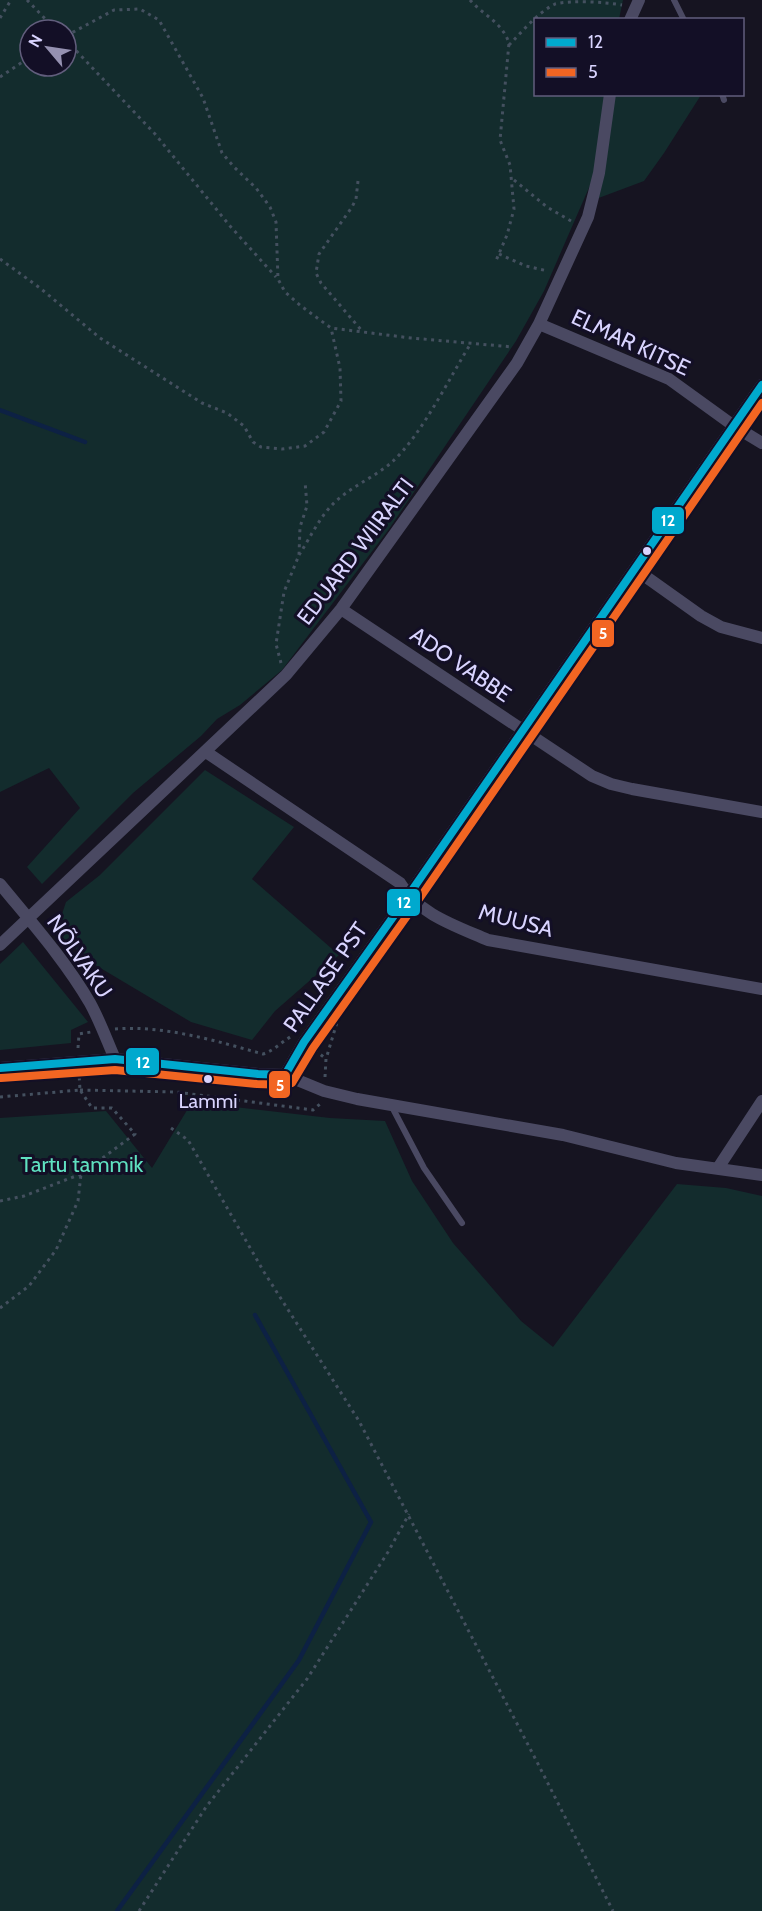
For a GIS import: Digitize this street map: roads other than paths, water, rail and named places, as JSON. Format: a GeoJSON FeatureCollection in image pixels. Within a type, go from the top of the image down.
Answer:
{"type":"FeatureCollection","features":[{"type":"Feature","properties":{"kind":"street"},"geometry":{"type":"LineString","coordinates":[[631,18],[637,4]]}},
{"type":"Feature","properties":{"kind":"street","name":"EDUARD WIIRALTI"},"geometry":{"type":"LineString","coordinates":[[0,945],[286,675],[341,609],[527,348],[588,217],[599,173],[610,96]]}},
{"type":"Feature","properties":{"kind":"street","name":"ELMAR KITSE"},"geometry":{"type":"LineString","coordinates":[[539,324],[669,379],[734,426],[762,443]]}},
{"type":"Feature","properties":{"kind":"street","name":"PALLASE PST"},"geometry":{"type":"LineString","coordinates":[[285,1075],[304,1042],[408,896],[762,385]]}},
{"type":"Feature","properties":{"kind":"street"},"geometry":{"type":"LineString","coordinates":[[635,569],[711,622],[762,638]]}},
{"type":"Feature","properties":{"kind":"street","name":"ADO VABBE"},"geometry":{"type":"LineString","coordinates":[[341,609],[592,776],[611,784],[762,812]]}},
{"type":"Feature","properties":{"kind":"street","name":"MUUSA"},"geometry":{"type":"LineString","coordinates":[[206,752],[400,883],[408,896],[429,912],[488,939],[762,989]]}},
{"type":"Feature","properties":{"kind":"street","name":"NÕLVAKU"},"geometry":{"type":"LineString","coordinates":[[0,884],[71,973],[92,1006],[115,1059]]}},
{"type":"Feature","properties":{"kind":"street"},"geometry":{"type":"LineString","coordinates":[[0,1068],[115,1059],[285,1075],[324,1091],[563,1135],[676,1163],[762,1175]]}},
{"type":"Feature","properties":{"kind":"street"},"geometry":{"type":"LineString","coordinates":[[718,1168],[762,1101]]}},
{"type":"Feature","properties":{"kind":"lane"},"geometry":{"type":"LineString","coordinates":[[674,0],[683,18]]}},
{"type":"Feature","properties":{"kind":"lane"},"geometry":{"type":"LineString","coordinates":[[391,1105],[423,1168],[462,1223]]}},
{"type":"Feature","properties":{"kind":"waterway"},"geometry":{"type":"LineString","coordinates":[[0,410],[85,442]]}},
{"type":"Feature","properties":{"kind":"waterway"},"geometry":{"type":"LineString","coordinates":[[117,1911],[299,1660],[371,1522],[255,1315]]}},
{"type":"Feature","properties":{"kind":"place","name":"Lammi"},"geometry":{"type":"Point","coordinates":[208,1079]}},
{"type":"Feature","properties":{"kind":"park label","name":"Tartu tammik"},"geometry":{"type":"Point","coordinates":[82,1164]}}]}
